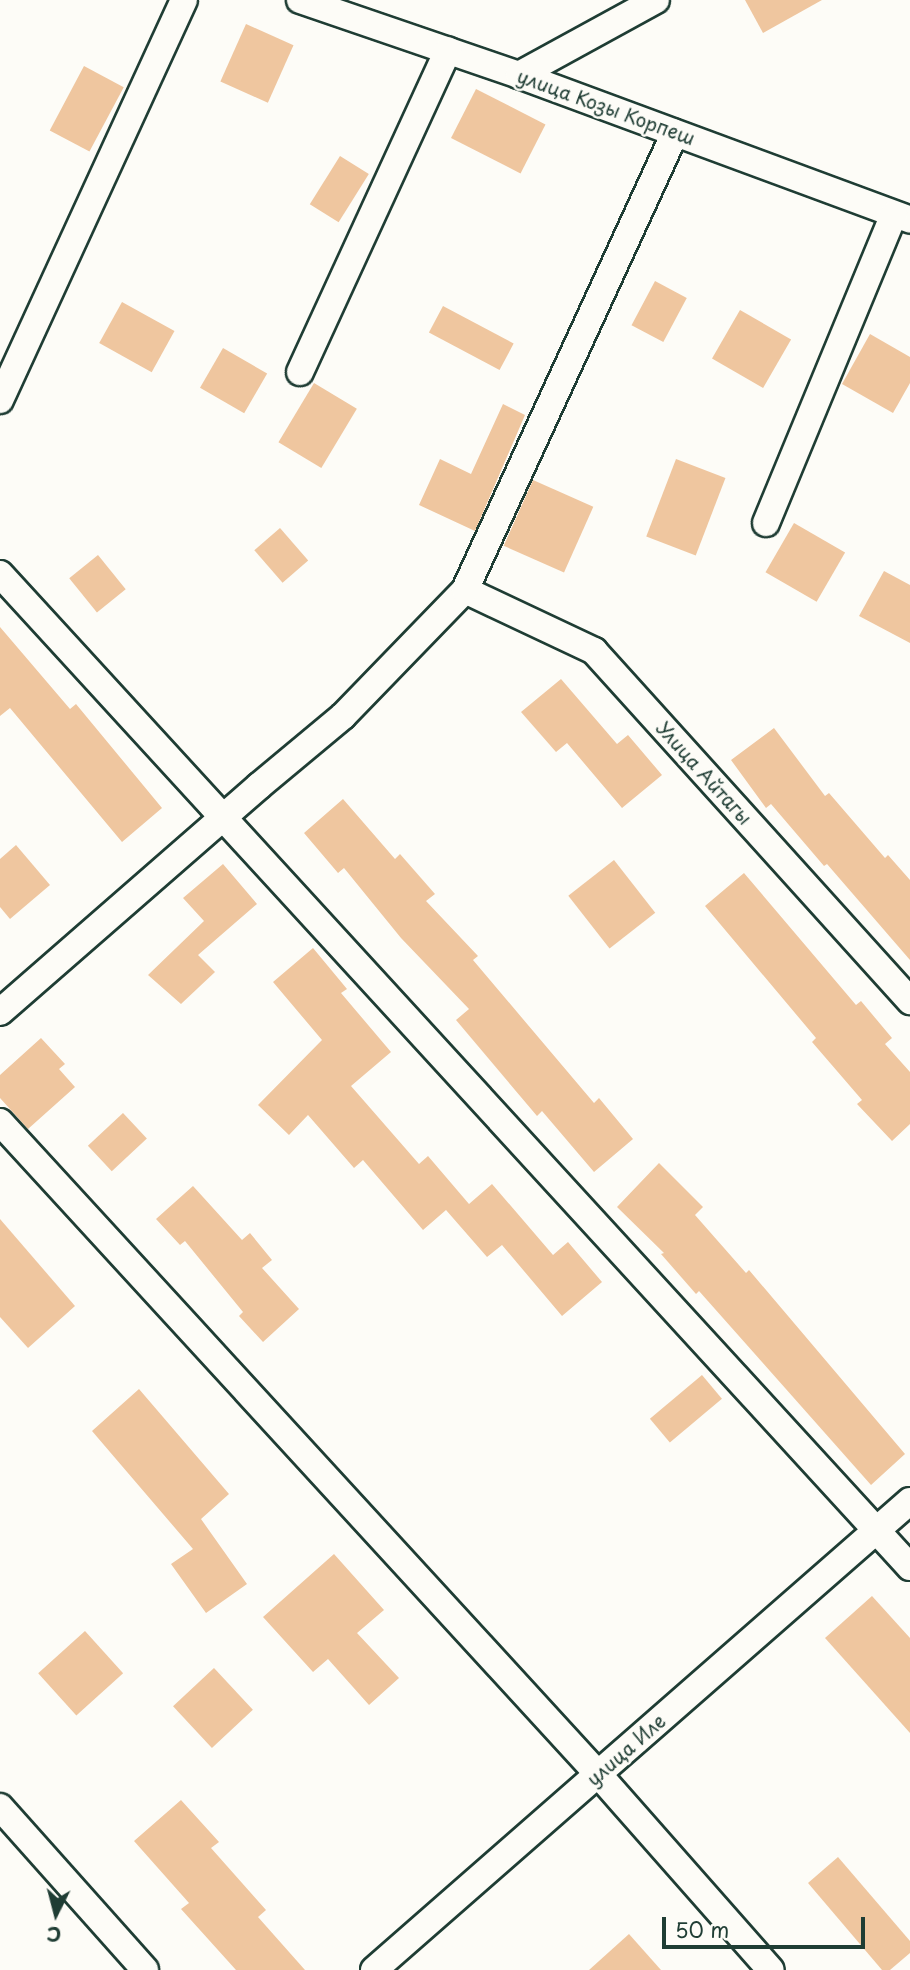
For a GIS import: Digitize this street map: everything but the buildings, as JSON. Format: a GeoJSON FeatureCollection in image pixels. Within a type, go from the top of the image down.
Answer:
{"type":"FeatureCollection","features":[{"type":"Feature","properties":{"kind":"street"},"geometry":{"type":"LineString","coordinates":[[0,400],[184,0]]}},
{"type":"Feature","properties":{"kind":"street","name":"улица Козы Корпеш"},"geometry":{"type":"LineString","coordinates":[[300,0],[519,75],[902,217]]}},
{"type":"Feature","properties":{"kind":"street"},"geometry":{"type":"LineString","coordinates":[[519,75],[656,0]]}},
{"type":"Feature","properties":{"kind":"street"},"geometry":{"type":"LineString","coordinates":[[300,372],[448,50]]}},
{"type":"Feature","properties":{"kind":"street"},"geometry":{"type":"LineString","coordinates":[[0,1012],[343,716],[465,590],[675,133]]}},
{"type":"Feature","properties":{"kind":"street"},"geometry":{"type":"LineString","coordinates":[[766,523],[902,217]]}},
{"type":"Feature","properties":{"kind":"street"},"geometry":{"type":"LineString","coordinates":[[0,574],[910,1567]]}},
{"type":"Feature","properties":{"kind":"street","name":"Улица Айтагы"},"geometry":{"type":"LineString","coordinates":[[465,590],[594,651],[910,1001]]}},
{"type":"Feature","properties":{"kind":"street"},"geometry":{"type":"LineString","coordinates":[[0,1122],[598,1774],[771,1970]]}},
{"type":"Feature","properties":{"kind":"street"},"geometry":{"type":"LineString","coordinates":[[877,1528],[910,1502]]}},
{"type":"Feature","properties":{"kind":"street","name":"улица Иле"},"geometry":{"type":"LineString","coordinates":[[374,1970],[877,1528]]}},
{"type":"Feature","properties":{"kind":"street"},"geometry":{"type":"LineString","coordinates":[[0,1807],[145,1970]]}}]}
